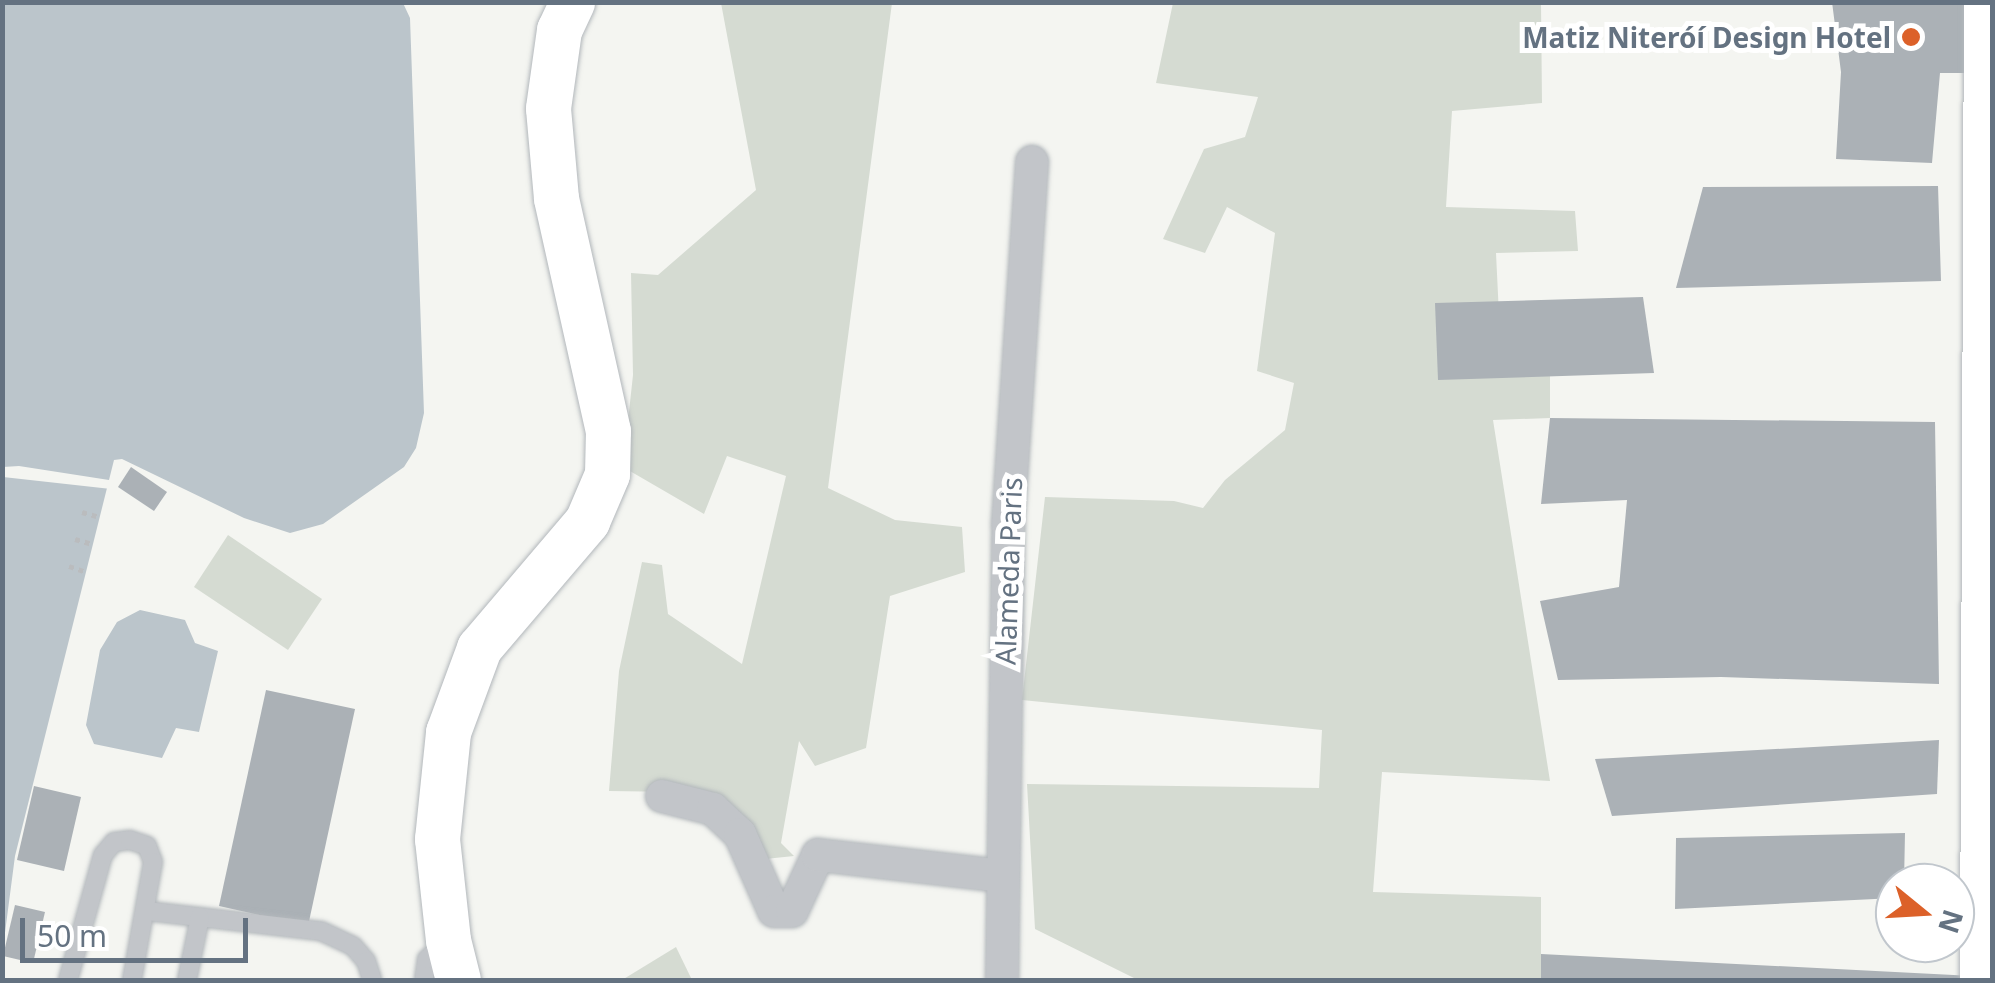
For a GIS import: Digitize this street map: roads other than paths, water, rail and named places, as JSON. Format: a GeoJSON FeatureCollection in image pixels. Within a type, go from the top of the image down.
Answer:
{"type":"FeatureCollection","features":[{"type":"Feature","properties":{"kind":"street"},"geometry":{"type":"LineString","coordinates":[[453,960],[437,839],[448,732],[478,648],[587,522],[607,474],[608,431],[556,198],[548,108],[559,30],[572,2]]}},
{"type":"Feature","properties":{"kind":"street"},"geometry":{"type":"LineString","coordinates":[[1982,980],[1986,2]]}},
{"type":"Feature","properties":{"kind":"street","name":"Alameda Paris"},"geometry":{"type":"LineString","coordinates":[[1002,980],[1008,524],[1032,162]]}},
{"type":"Feature","properties":{"kind":"street"},"geometry":{"type":"LineString","coordinates":[[662,796],[713,809],[740,834],[774,910],[792,911],[818,855],[1001,876]]}},
{"type":"Feature","properties":{"kind":"lane"},"geometry":{"type":"LineString","coordinates":[[68,980],[103,855],[114,842],[130,840],[147,846],[153,862],[132,980]]}},
{"type":"Feature","properties":{"kind":"lane"},"geometry":{"type":"LineString","coordinates":[[147,910],[338,937],[366,961],[372,980]]}},
{"type":"Feature","properties":{"kind":"lane"},"geometry":{"type":"LineString","coordinates":[[187,980],[200,918]]}},
{"type":"Feature","properties":{"kind":"lane"},"geometry":{"type":"LineString","coordinates":[[424,980],[427,958],[453,960]]}},
{"type":"Feature","properties":{"kind":"place","name":"Matiz Niteróí Design Hotel"},"geometry":{"type":"Point","coordinates":[1911,37]}}]}
